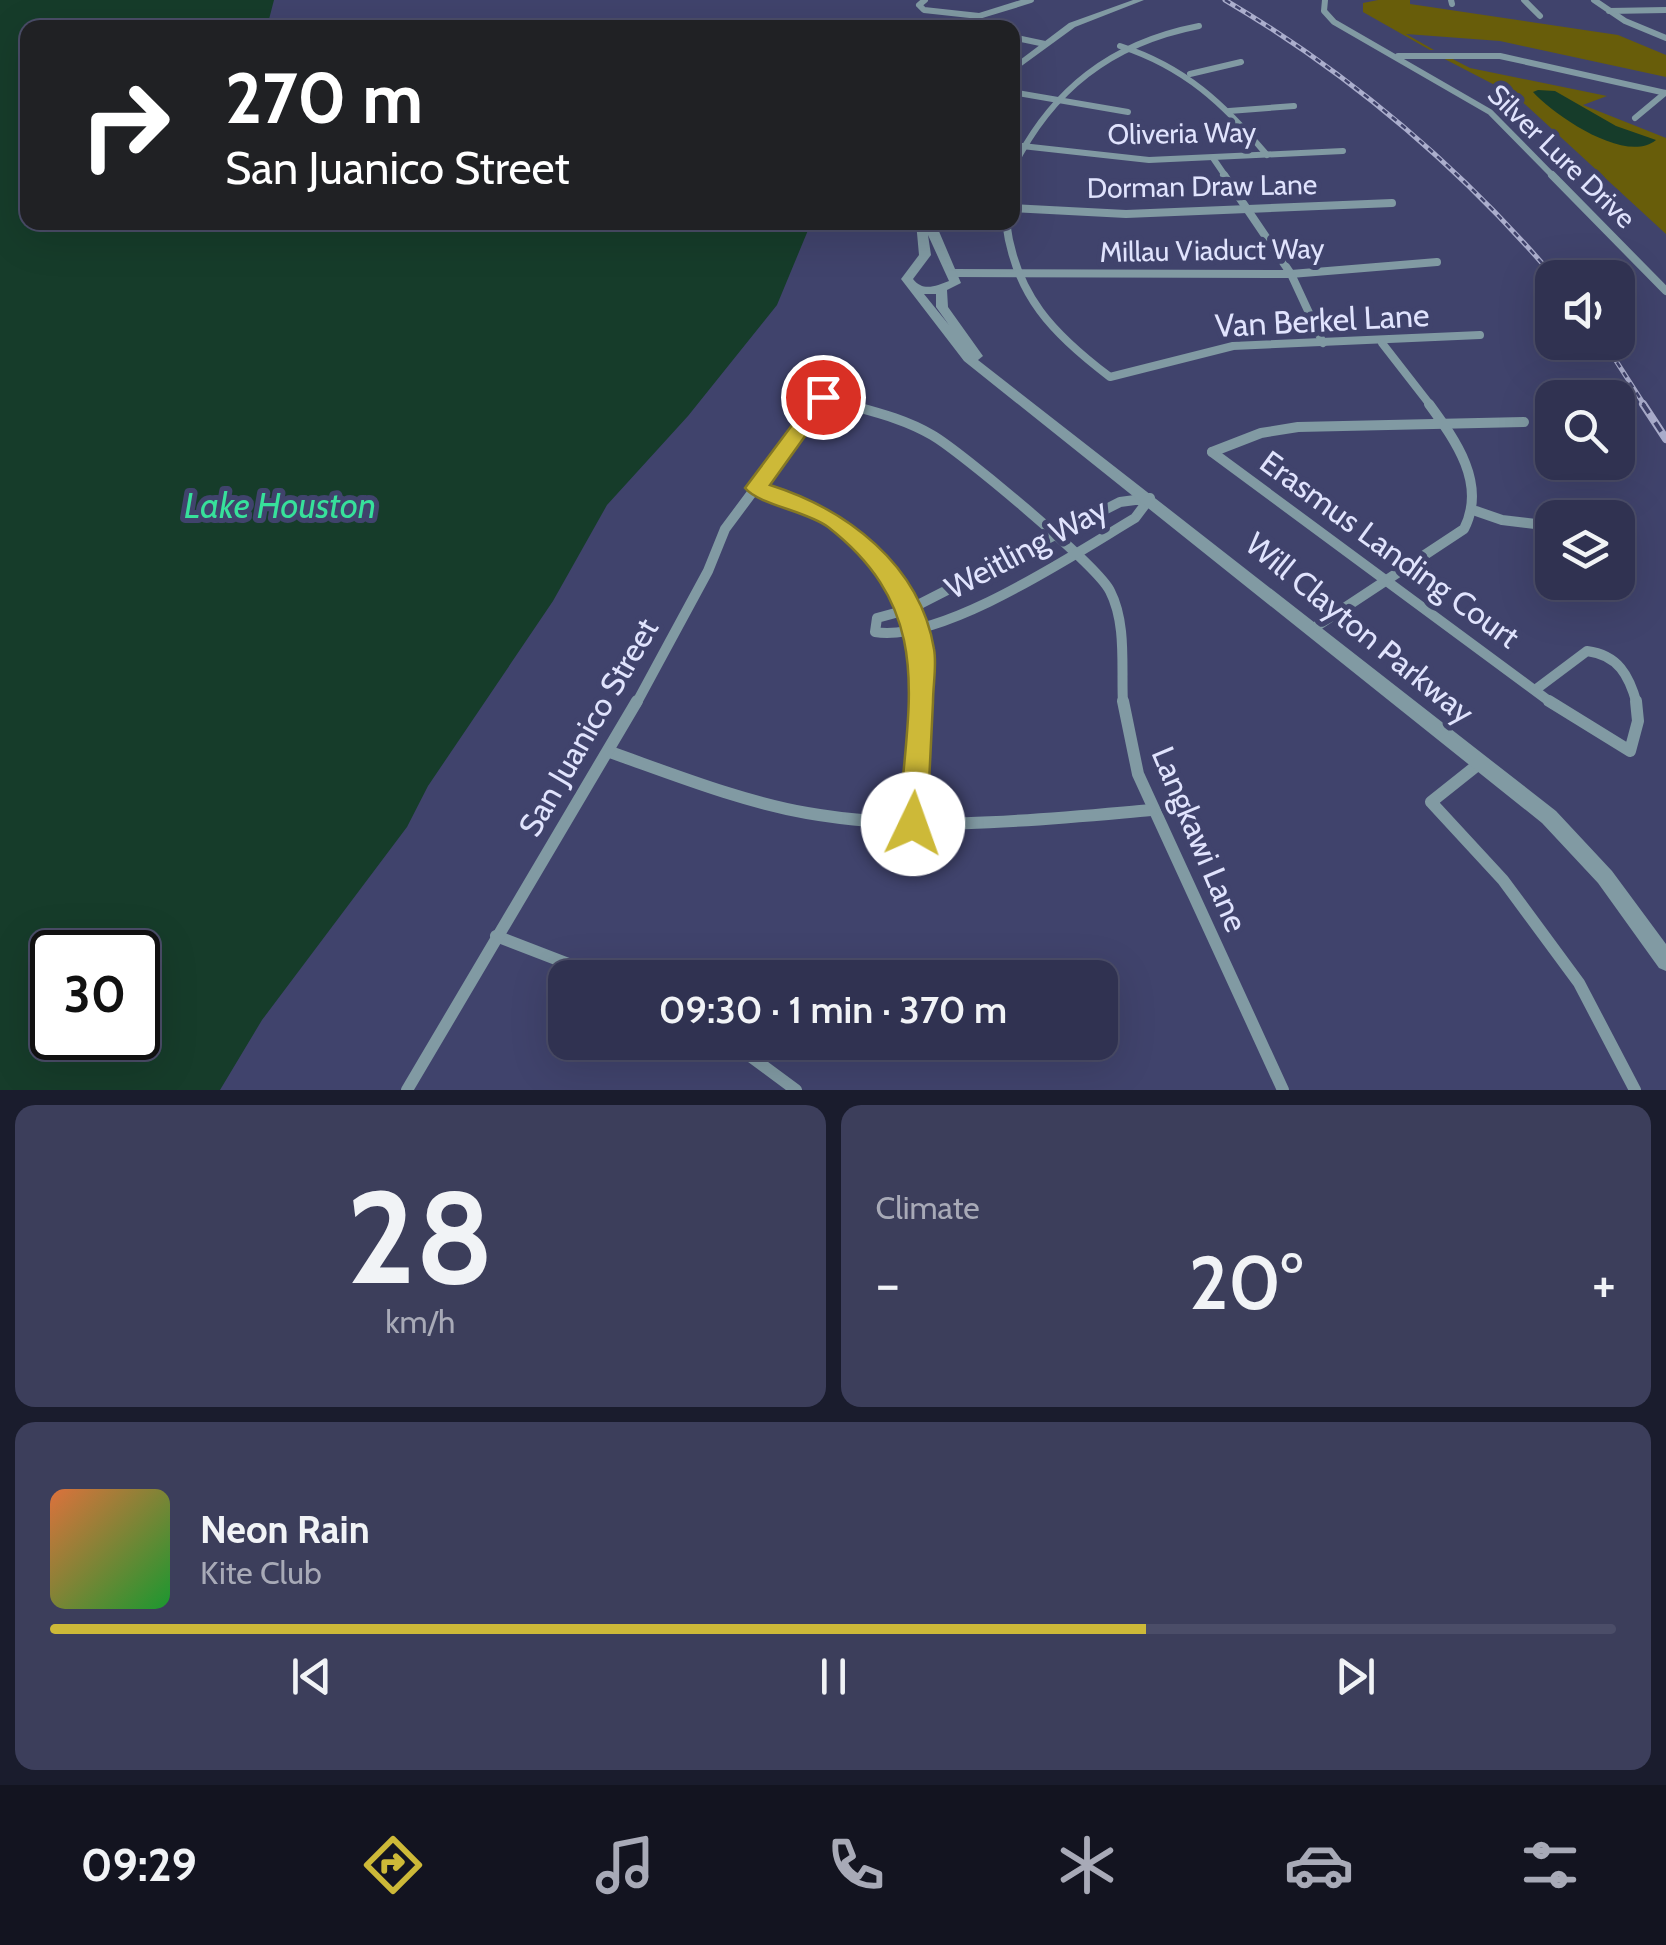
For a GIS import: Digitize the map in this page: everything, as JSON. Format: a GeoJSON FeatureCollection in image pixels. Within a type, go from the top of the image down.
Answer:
{"type":"FeatureCollection","features":[{"type":"Feature","properties":{"kind":"street"},"geometry":{"type":"LineString","coordinates":[[925,0],[919,5],[924,10],[976,19],[1007,14],[1032,0]]}},
{"type":"Feature","properties":{"kind":"street"},"geometry":{"type":"LineString","coordinates":[[1020,64],[1086,18],[1140,0]]}},
{"type":"Feature","properties":{"kind":"street","name":"Silver Lure Drive"},"geometry":{"type":"LineString","coordinates":[[1326,0],[1324,11],[1334,22],[1490,112],[1666,292]]}},
{"type":"Feature","properties":{"kind":"street"},"geometry":{"type":"LineString","coordinates":[[1524,0],[1540,16]]}},
{"type":"Feature","properties":{"kind":"street"},"geometry":{"type":"LineString","coordinates":[[1594,0],[1608,11],[1666,38]]}},
{"type":"Feature","properties":{"kind":"street"},"geometry":{"type":"LineString","coordinates":[[1608,11],[1666,10]]}},
{"type":"Feature","properties":{"kind":"street"},"geometry":{"type":"LineString","coordinates":[[1020,151],[1055,102],[1120,46],[1199,26]]}},
{"type":"Feature","properties":{"kind":"street"},"geometry":{"type":"LineString","coordinates":[[1020,39],[1045,44]]}},
{"type":"Feature","properties":{"kind":"street"},"geometry":{"type":"LineString","coordinates":[[1120,46],[1190,74],[1229,111],[1266,155]]}},
{"type":"Feature","properties":{"kind":"street"},"geometry":{"type":"LineString","coordinates":[[1398,56],[1444,51],[1501,56],[1666,93]]}},
{"type":"Feature","properties":{"kind":"street"},"geometry":{"type":"LineString","coordinates":[[1190,74],[1240,62]]}},
{"type":"Feature","properties":{"kind":"street"},"geometry":{"type":"LineString","coordinates":[[1635,118],[1666,93]]}},
{"type":"Feature","properties":{"kind":"street"},"geometry":{"type":"LineString","coordinates":[[1020,94],[1128,112]]}},
{"type":"Feature","properties":{"kind":"street"},"geometry":{"type":"LineString","coordinates":[[1229,111],[1294,106]]}},
{"type":"Feature","properties":{"kind":"street","name":"Oliveria Way"},"geometry":{"type":"LineString","coordinates":[[1022,146],[1112,159],[1343,151]]}},
{"type":"Feature","properties":{"kind":"street"},"geometry":{"type":"LineString","coordinates":[[1213,158],[1291,274],[1323,344]]}},
{"type":"Feature","properties":{"kind":"street","name":"Dorman Draw Lane"},"geometry":{"type":"LineString","coordinates":[[1020,208],[1126,214],[1252,212],[1392,203]]}},
{"type":"Feature","properties":{"kind":"street"},"geometry":{"type":"LineString","coordinates":[[922,230],[925,255],[907,278],[912,286],[942,291],[953,276]]}},
{"type":"Feature","properties":{"kind":"street"},"geometry":{"type":"LineString","coordinates":[[932,230],[936,247],[953,276]]}},
{"type":"Feature","properties":{"kind":"street"},"geometry":{"type":"LineString","coordinates":[[1007,230],[1015,276]]}},
{"type":"Feature","properties":{"kind":"street","name":"Millau Viaduct Way"},"geometry":{"type":"LineString","coordinates":[[953,276],[1291,274],[1437,262]]}},
{"type":"Feature","properties":{"kind":"street"},"geometry":{"type":"LineString","coordinates":[[915,268],[933,266],[953,276]]}},
{"type":"Feature","properties":{"kind":"street","name":"Van Berkel Lane"},"geometry":{"type":"LineString","coordinates":[[1015,276],[1040,317],[1110,377],[1215,348],[1382,343],[1480,335]]}},
{"type":"Feature","properties":{"kind":"street","name":"Will Clayton Parkway"},"geometry":{"type":"LineString","coordinates":[[912,286],[968,358],[1150,498],[1548,817],[1605,877],[1666,961]]}},
{"type":"Feature","properties":{"kind":"street","name":"Will Clayton Parkway"},"geometry":{"type":"LineString","coordinates":[[942,291],[942,307],[987,371]]}},
{"type":"Feature","properties":{"kind":"street"},"geometry":{"type":"LineString","coordinates":[[1314,628],[1464,529],[1476,511],[1476,483],[1440,424],[1382,343]]}},
{"type":"Feature","properties":{"kind":"street","name":"San Juanico Street"},"geometry":{"type":"LineString","coordinates":[[407,1090],[610,752],[708,571],[725,529],[823,397]]}},
{"type":"Feature","properties":{"kind":"street","name":"Langkawi Lane"},"geometry":{"type":"LineString","coordinates":[[823,397],[905,421],[935,436],[1100,574],[1115,598],[1129,739],[1151,810],[1282,1090]]}},
{"type":"Feature","properties":{"kind":"street"},"geometry":{"type":"LineString","coordinates":[[1440,424],[1524,422]]}},
{"type":"Feature","properties":{"kind":"street","name":"Erasmus Landing Court"},"geometry":{"type":"LineString","coordinates":[[1440,424],[1298,427],[1261,433],[1212,452],[1535,690],[1606,740],[1630,751],[1636,742],[1637,720],[1626,670],[1612,656],[1587,651],[1535,690]]}},
{"type":"Feature","properties":{"kind":"street"},"geometry":{"type":"LineString","coordinates":[[756,488],[803,503],[834,520],[878,560],[910,610],[922,651],[913,824]]}},
{"type":"Feature","properties":{"kind":"street","name":"Weitling Way"},"geometry":{"type":"LineString","coordinates":[[1150,498],[1135,518],[956,616],[886,638],[873,628],[877,618],[910,610],[1120,502],[1150,498]]}},
{"type":"Feature","properties":{"kind":"street"},"geometry":{"type":"LineString","coordinates":[[1476,511],[1502,520],[1535,524]]}},
{"type":"Feature","properties":{"kind":"street"},"geometry":{"type":"LineString","coordinates":[[610,752],[760,802],[810,813],[913,824],[970,825],[1151,810]]}},
{"type":"Feature","properties":{"kind":"street"},"geometry":{"type":"LineString","coordinates":[[1480,763],[1430,802],[1503,880],[1579,983],[1635,1090]]}},
{"type":"Feature","properties":{"kind":"street"},"geometry":{"type":"LineString","coordinates":[[496,936],[558,960]]}},
{"type":"Feature","properties":{"kind":"street"},"geometry":{"type":"LineString","coordinates":[[755,1060],[796,1090]]}},
{"type":"Feature","properties":{"kind":"shaded area"},"geometry":{"type":"Polygon","coordinates":[[[1410,0],[1410,4],[1618,35],[1666,55],[1666,77],[1500,41],[1406,34],[1434,50],[1430,50],[1363,12],[1363,3],[1410,0]]]}},
{"type":"Feature","properties":{"kind":"shaded area"},"geometry":{"type":"Polygon","coordinates":[[[1441,53],[1470,68],[1607,96],[1583,105],[1666,138],[1666,234],[1516,96],[1435,54],[1441,53]]]}},
{"type":"Feature","properties":{"kind":"water","name":"Lake Houston"},"geometry":{"type":"Polygon","coordinates":[[[0,0],[274,0],[269,20],[20,20],[20,230],[808,230],[777,305],[688,416],[607,505],[553,601],[428,786],[407,827],[262,1020],[220,1090],[0,1090],[0,0]]]}},
{"type":"Feature","properties":{"kind":"water"},"geometry":{"type":"Polygon","coordinates":[[[1555,91],[1616,126],[1656,140],[1643,146],[1609,142],[1557,113],[1533,92],[1555,91]]]}},
{"type":"Feature","properties":{"kind":"railway"},"geometry":{"type":"LineString","coordinates":[[1225,0],[1317,59],[1402,125],[1481,198],[1539,260]]}},
{"type":"Feature","properties":{"kind":"railway"},"geometry":{"type":"LineString","coordinates":[[1616,360],[1645,406]]}},
{"type":"Feature","properties":{"kind":"railway"},"geometry":{"type":"LineString","coordinates":[[1643,404],[1666,439]]}},
{"type":"Feature","properties":{"kind":"route"},"geometry":{"type":"LineString","coordinates":[[823,397],[756,488],[803,503],[834,520],[878,560],[899,587],[910,610],[922,651],[913,824]]}}]}
